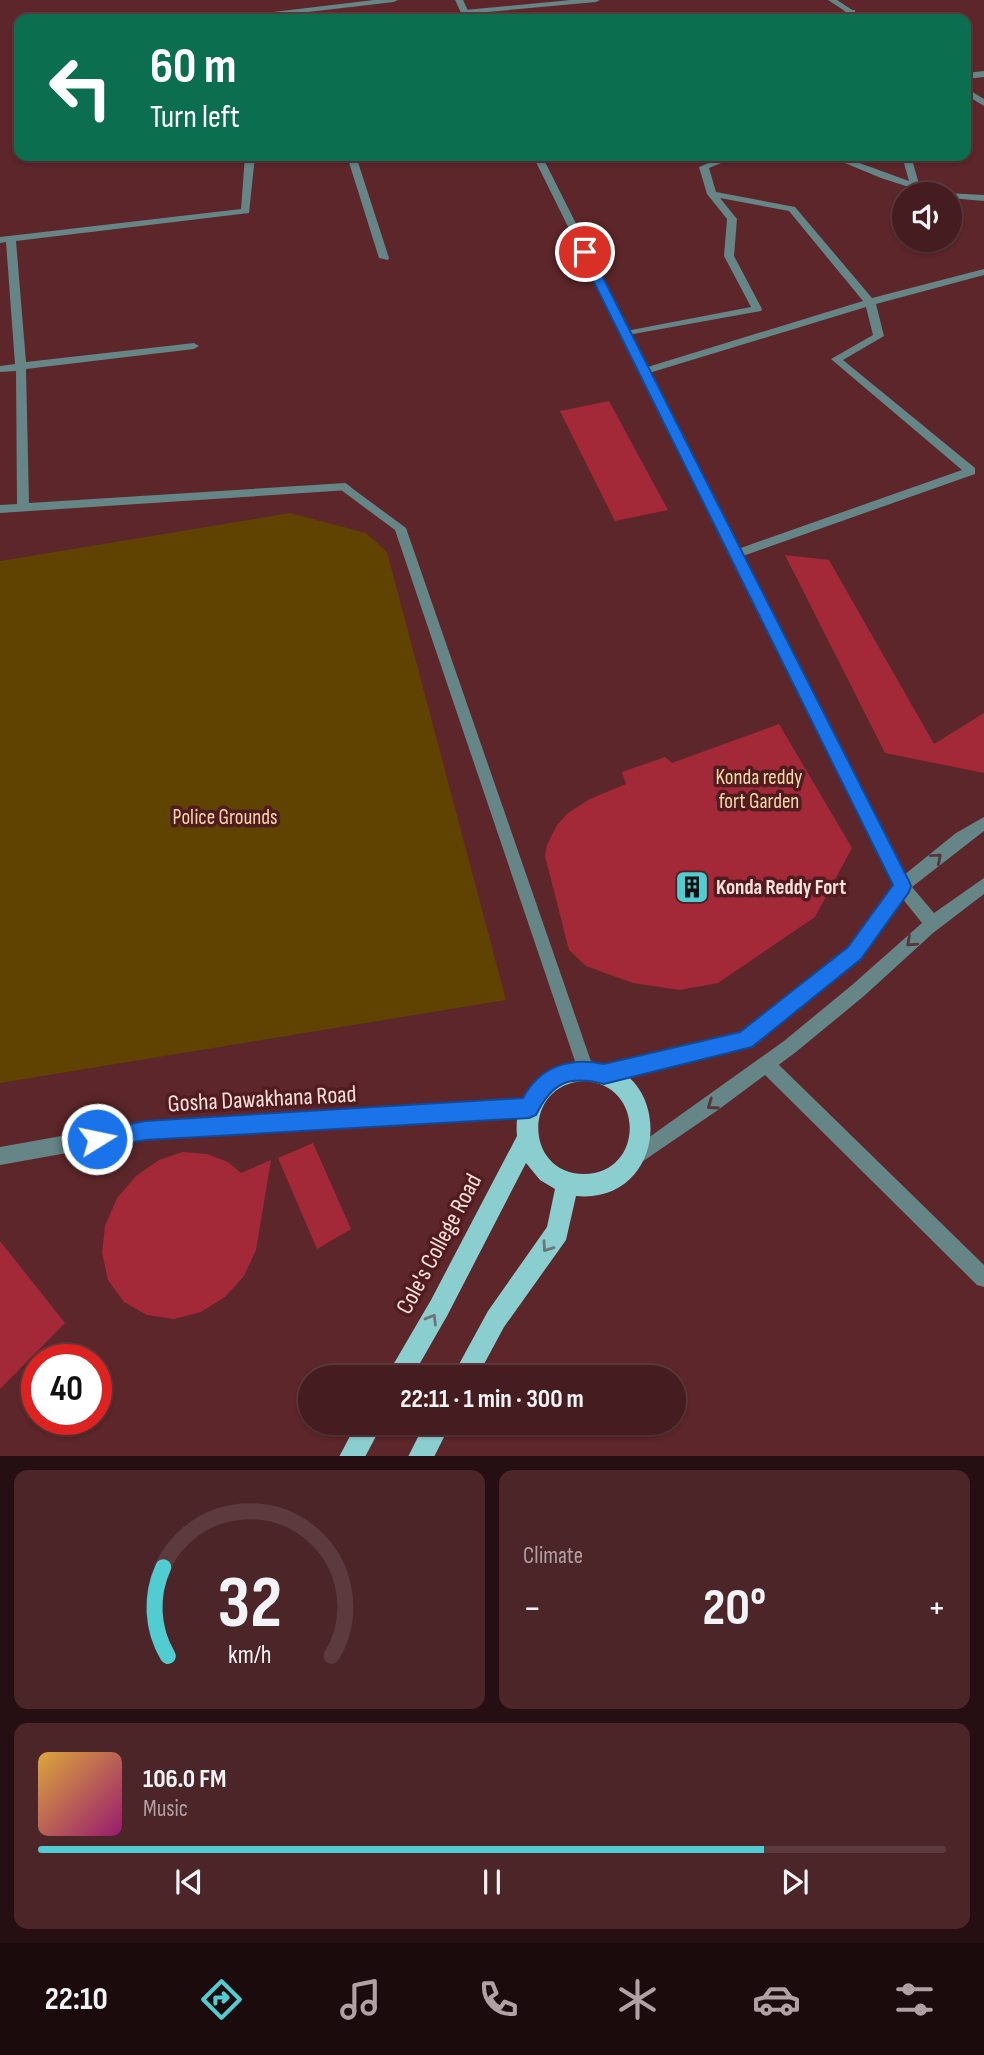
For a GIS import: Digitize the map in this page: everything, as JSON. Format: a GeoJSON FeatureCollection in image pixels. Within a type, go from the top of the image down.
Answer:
{"type":"FeatureCollection","features":[{"type":"Feature","properties":{"kind":"main road"},"geometry":{"type":"LineString","coordinates":[[566,1071],[595,1072],[621,1085],[634,1101],[640,1130],[633,1159],[620,1174],[604,1182],[586,1186],[567,1183],[551,1174],[538,1161],[526,1126],[529,1108],[537,1092],[549,1080],[566,1071]]}},
{"type":"Feature","properties":{"kind":"main road","name":"Cole's College Road"},"geometry":{"type":"LineString","coordinates":[[405,1365],[439,1308],[528,1137]]}},
{"type":"Feature","properties":{"kind":"main road"},"geometry":{"type":"LineString","coordinates":[[471,1365],[496,1319],[558,1232],[567,1183]]}},
{"type":"Feature","properties":{"kind":"main road"},"geometry":{"type":"LineString","coordinates":[[352,1456],[364,1435]]}},
{"type":"Feature","properties":{"kind":"main road"},"geometry":{"type":"LineString","coordinates":[[421,1456],[432,1435]]}},
{"type":"Feature","properties":{"kind":"street"},"geometry":{"type":"LineString","coordinates":[[314,14],[394,0]]}},
{"type":"Feature","properties":{"kind":"street"},"geometry":{"type":"LineString","coordinates":[[476,14],[596,0]]}},
{"type":"Feature","properties":{"kind":"street"},"geometry":{"type":"LineString","coordinates":[[832,0],[855,14]]}},
{"type":"Feature","properties":{"kind":"street"},"geometry":{"type":"LineString","coordinates":[[842,14],[852,12]]}},
{"type":"Feature","properties":{"kind":"street"},"geometry":{"type":"LineString","coordinates":[[23,506],[21,366],[6,239],[246,211],[250,161]]}},
{"type":"Feature","properties":{"kind":"street"},"geometry":{"type":"LineString","coordinates":[[353,161],[384,258]]}},
{"type":"Feature","properties":{"kind":"street"},"geometry":{"type":"LineString","coordinates":[[540,161],[902,886],[932,923]]}},
{"type":"Feature","properties":{"kind":"street"},"geometry":{"type":"LineString","coordinates":[[626,334],[757,309],[729,256],[732,219],[712,194],[704,167],[720,161]]}},
{"type":"Feature","properties":{"kind":"street"},"geometry":{"type":"LineString","coordinates":[[847,161],[904,182]]}},
{"type":"Feature","properties":{"kind":"street"},"geometry":{"type":"LineString","coordinates":[[908,161],[914,182]]}},
{"type":"Feature","properties":{"kind":"street"},"geometry":{"type":"LineString","coordinates":[[712,194],[792,209],[870,302],[879,336],[835,359],[971,471]]}},
{"type":"Feature","properties":{"kind":"street"},"geometry":{"type":"LineString","coordinates":[[962,196],[984,198]]}},
{"type":"Feature","properties":{"kind":"street"},"geometry":{"type":"LineString","coordinates":[[645,371],[870,302],[984,272]]}},
{"type":"Feature","properties":{"kind":"street"},"geometry":{"type":"LineString","coordinates":[[0,369],[194,346]]}},
{"type":"Feature","properties":{"kind":"street"},"geometry":{"type":"LineString","coordinates":[[736,554],[984,467]]}},
{"type":"Feature","properties":{"kind":"street"},"geometry":{"type":"LineString","coordinates":[[0,509],[345,487],[400,528],[595,1072],[745,1040],[855,953],[902,886],[961,838],[984,823]]}},
{"type":"Feature","properties":{"kind":"street"},"geometry":{"type":"LineString","coordinates":[[633,1159],[768,1066],[843,1004],[952,906],[984,885]]}},
{"type":"Feature","properties":{"kind":"street"},"geometry":{"type":"LineString","coordinates":[[768,1066],[984,1278]]}},
{"type":"Feature","properties":{"kind":"street","name":"Gosha Dawakhana Road"},"geometry":{"type":"LineString","coordinates":[[0,1157],[145,1130],[529,1108]]}},
{"type":"Feature","properties":{"kind":"green space","name":"Police Grounds"},"geometry":{"type":"Polygon","coordinates":[[[290,513],[366,533],[387,552],[506,1000],[0,1083],[0,561],[290,513]]]}},
{"type":"Feature","properties":{"kind":"building"},"geometry":{"type":"Polygon","coordinates":[[[609,401],[668,510],[615,521],[560,411],[609,401]]]}},
{"type":"Feature","properties":{"kind":"building"},"geometry":{"type":"Polygon","coordinates":[[[785,555],[829,560],[934,744],[984,713],[984,773],[885,753],[785,555]]]}},
{"type":"Feature","properties":{"kind":"building","name":"Konda Reddy Fort"},"geometry":{"type":"Polygon","coordinates":[[[779,724],[852,848],[815,917],[718,983],[680,990],[633,983],[586,966],[569,950],[545,856],[547,845],[557,825],[568,813],[590,799],[626,784],[622,772],[665,757],[672,763],[779,724]]]}},
{"type":"Feature","properties":{"kind":"building"},"geometry":{"type":"Polygon","coordinates":[[[313,1143],[351,1229],[317,1249],[278,1158],[313,1143]]]}},
{"type":"Feature","properties":{"kind":"building"},"geometry":{"type":"Polygon","coordinates":[[[183,1152],[207,1154],[228,1162],[241,1173],[271,1160],[256,1250],[244,1276],[225,1297],[201,1312],[174,1319],[147,1315],[124,1302],[108,1280],[102,1253],[105,1226],[117,1198],[136,1176],[159,1160],[183,1152]]]}},
{"type":"Feature","properties":{"kind":"building"},"geometry":{"type":"Polygon","coordinates":[[[0,1241],[65,1323],[44,1344],[21,1344],[21,1368],[0,1389],[0,1241]]]}},
{"type":"Feature","properties":{"kind":"place","name":"Konda Reddy Fort"},"geometry":{"type":"Point","coordinates":[692,887]}},
{"type":"Feature","properties":{"kind":"route"},"geometry":{"type":"LineString","coordinates":[[97,1139],[145,1130],[529,1108],[537,1092],[549,1080],[566,1071],[586,1070],[604,1074],[745,1040],[855,953],[902,886],[585,252]]}},
{"type":"Feature","properties":{"kind":"park label","name":"Konda reddy fort Garden"},"geometry":{"type":"Point","coordinates":[759,789]}}]}
